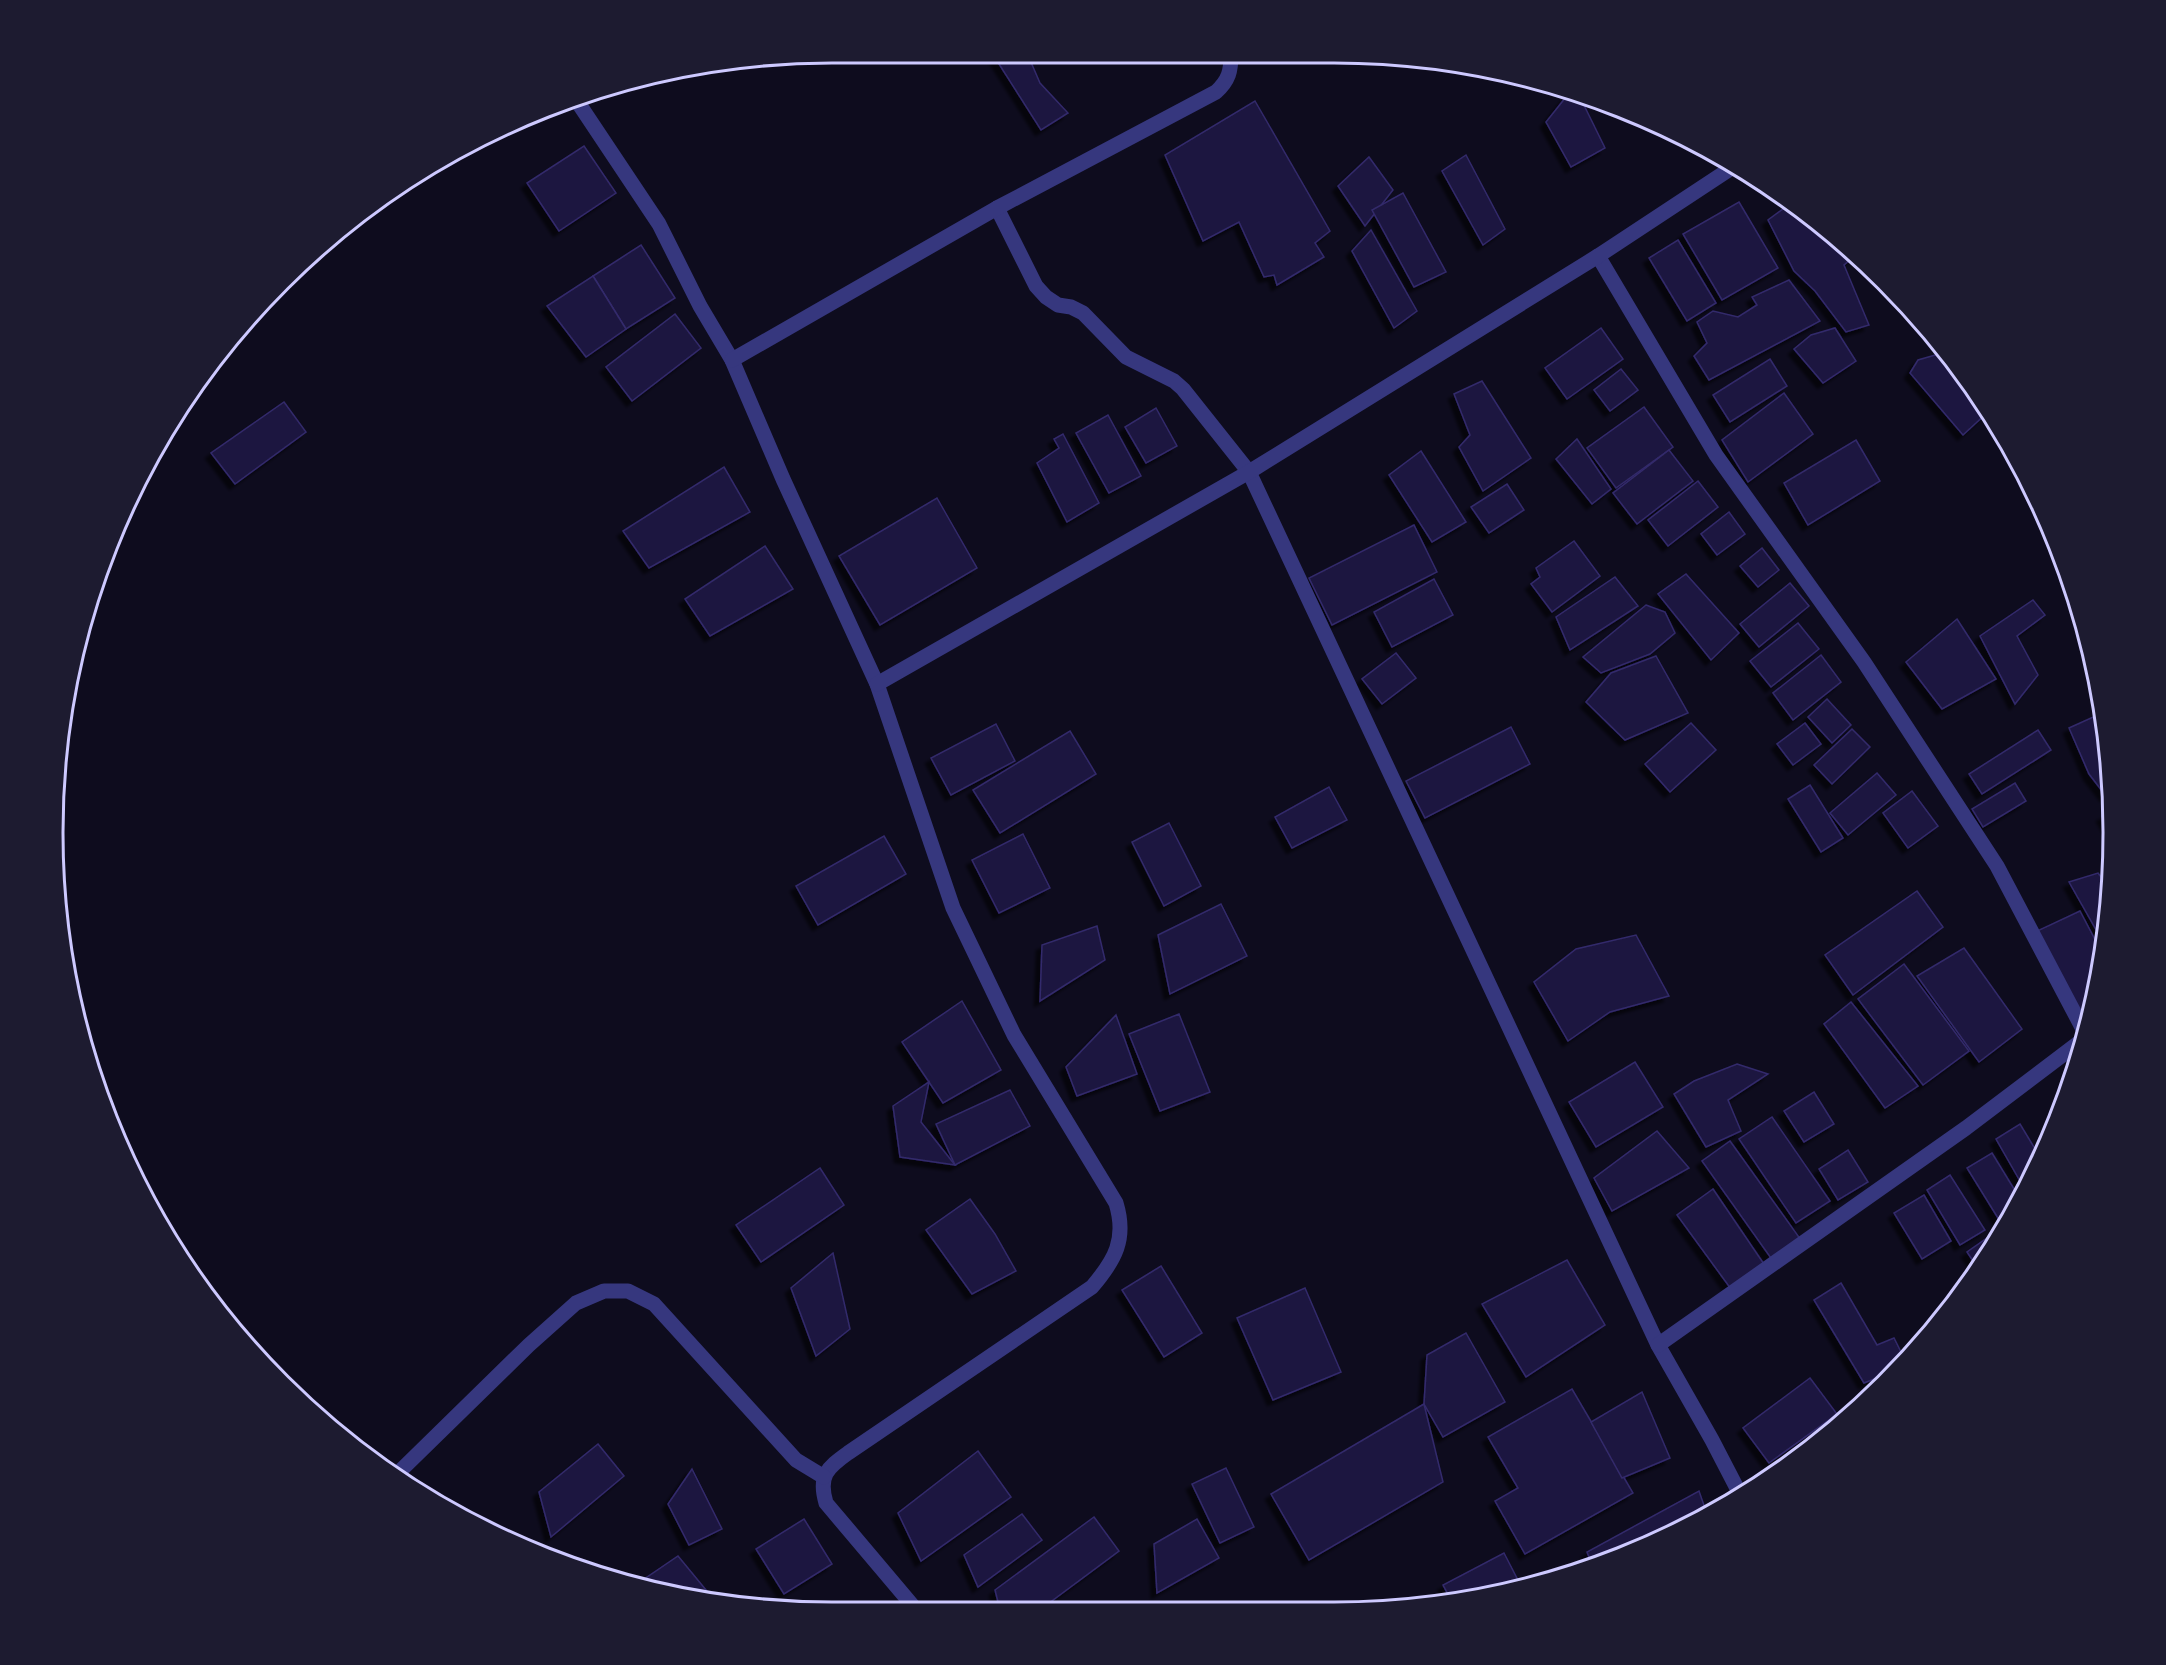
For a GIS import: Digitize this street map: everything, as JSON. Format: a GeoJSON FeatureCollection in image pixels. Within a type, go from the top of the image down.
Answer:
{"type":"FeatureCollection","features":[{"type":"Feature","properties":{"kind":"street"},"geometry":{"type":"LineString","coordinates":[[732,360],[997,208],[1216,92],[1227,83],[1231,63]]}},
{"type":"Feature","properties":{"kind":"street"},"geometry":{"type":"LineString","coordinates":[[580,106],[659,224],[700,306],[732,360],[783,479],[877,684],[953,908],[1014,1035],[1116,1203],[1120,1218],[1120,1236],[1114,1257],[1092,1287],[830,1466],[824,1478],[822,1490],[826,1503],[910,1602]]}},
{"type":"Feature","properties":{"kind":"street"},"geometry":{"type":"LineString","coordinates":[[877,684],[1249,472],[1598,256],[1726,171]]}},
{"type":"Feature","properties":{"kind":"street"},"geometry":{"type":"LineString","coordinates":[[997,208],[1036,286],[1046,297],[1058,305],[1071,307],[1083,313],[1126,357],[1174,381],[1249,472],[1658,1346],[1737,1487]]}},
{"type":"Feature","properties":{"kind":"street"},"geometry":{"type":"LineString","coordinates":[[1598,256],[1716,455],[1864,662],[1997,866],[2079,1022]]}},
{"type":"Feature","properties":{"kind":"street"},"geometry":{"type":"LineString","coordinates":[[1658,1346],[1966,1128],[2072,1048]]}},
{"type":"Feature","properties":{"kind":"street"},"geometry":{"type":"LineString","coordinates":[[402,1470],[529,1345],[576,1303],[604,1291],[628,1291],[654,1304],[737,1393],[796,1461],[824,1478]]}},
{"type":"Feature","properties":{"kind":"building"},"geometry":{"type":"Polygon","coordinates":[[[998,63],[1031,63],[1040,83],[1068,113],[1041,130],[998,63]]]}},
{"type":"Feature","properties":{"kind":"building"},"geometry":{"type":"Polygon","coordinates":[[[1565,99],[1584,105],[1605,148],[1571,167],[1546,122],[1565,99]]]}},
{"type":"Feature","properties":{"kind":"building"},"geometry":{"type":"Polygon","coordinates":[[[1255,101],[1330,231],[1315,243],[1324,257],[1277,285],[1274,275],[1264,277],[1239,222],[1203,241],[1165,155],[1255,101]]]}},
{"type":"Feature","properties":{"kind":"building"},"geometry":{"type":"Polygon","coordinates":[[[584,146],[616,193],[559,231],[527,183],[584,146]]]}},
{"type":"Feature","properties":{"kind":"building"},"geometry":{"type":"Polygon","coordinates":[[[1466,155],[1505,229],[1483,245],[1442,171],[1466,155]]]}},
{"type":"Feature","properties":{"kind":"building"},"geometry":{"type":"Polygon","coordinates":[[[1369,157],[1393,190],[1365,226],[1338,186],[1369,157]]]}},
{"type":"Feature","properties":{"kind":"building"},"geometry":{"type":"Polygon","coordinates":[[[1403,193],[1446,272],[1414,287],[1372,210],[1403,193]]]}},
{"type":"Feature","properties":{"kind":"building"},"geometry":{"type":"Polygon","coordinates":[[[1739,202],[1778,268],[1722,300],[1683,234],[1739,202]]]}},
{"type":"Feature","properties":{"kind":"building"},"geometry":{"type":"Polygon","coordinates":[[[1783,209],[1849,261],[1844,265],[1869,325],[1846,332],[1815,291],[1794,271],[1768,220],[1783,209]]]}},
{"type":"Feature","properties":{"kind":"building"},"geometry":{"type":"Polygon","coordinates":[[[1371,230],[1417,311],[1394,328],[1352,251],[1371,230]]]}},
{"type":"Feature","properties":{"kind":"building"},"geometry":{"type":"Polygon","coordinates":[[[1678,240],[1716,303],[1687,321],[1649,258],[1678,240]]]}},
{"type":"Feature","properties":{"kind":"building"},"geometry":{"type":"Polygon","coordinates":[[[641,245],[675,298],[626,329],[593,276],[641,245]]]}},
{"type":"Feature","properties":{"kind":"building"},"geometry":{"type":"Polygon","coordinates":[[[593,276],[626,329],[586,357],[547,306],[593,276]]]}},
{"type":"Feature","properties":{"kind":"building"},"geometry":{"type":"Polygon","coordinates":[[[1789,280],[1820,321],[1709,380],[1694,356],[1707,343],[1697,322],[1713,311],[1738,317],[1757,305],[1752,297],[1789,280]]]}},
{"type":"Feature","properties":{"kind":"building"},"geometry":{"type":"Polygon","coordinates":[[[675,314],[701,348],[632,401],[606,367],[675,314]]]}},
{"type":"Feature","properties":{"kind":"building"},"geometry":{"type":"Polygon","coordinates":[[[1601,328],[1623,359],[1567,399],[1545,368],[1601,328]]]}},
{"type":"Feature","properties":{"kind":"building"},"geometry":{"type":"Polygon","coordinates":[[[1835,328],[1856,361],[1823,383],[1794,349],[1811,335],[1835,328]]]}},
{"type":"Feature","properties":{"kind":"building"},"geometry":{"type":"Polygon","coordinates":[[[1936,355],[1981,418],[1963,435],[1910,373],[1918,360],[1936,355]]]}},
{"type":"Feature","properties":{"kind":"building"},"geometry":{"type":"Polygon","coordinates":[[[1770,359],[1787,386],[1730,422],[1713,395],[1770,359]]]}},
{"type":"Feature","properties":{"kind":"building"},"geometry":{"type":"Polygon","coordinates":[[[1621,369],[1638,390],[1610,411],[1594,390],[1621,369]]]}},
{"type":"Feature","properties":{"kind":"building"},"geometry":{"type":"Polygon","coordinates":[[[1482,381],[1531,458],[1483,491],[1459,447],[1470,435],[1454,394],[1482,381]]]}},
{"type":"Feature","properties":{"kind":"building"},"geometry":{"type":"Polygon","coordinates":[[[1784,393],[1813,434],[1748,482],[1722,440],[1784,393]]]}},
{"type":"Feature","properties":{"kind":"building"},"geometry":{"type":"Polygon","coordinates":[[[284,402],[306,432],[235,484],[211,453],[284,402]]]}},
{"type":"Feature","properties":{"kind":"building"},"geometry":{"type":"Polygon","coordinates":[[[1644,407],[1673,447],[1616,488],[1587,448],[1644,407]]]}},
{"type":"Feature","properties":{"kind":"building"},"geometry":{"type":"Polygon","coordinates":[[[1156,408],[1177,446],[1146,463],[1125,427],[1156,408]]]}},
{"type":"Feature","properties":{"kind":"building"},"geometry":{"type":"Polygon","coordinates":[[[1108,415],[1141,476],[1109,493],[1076,433],[1108,415]]]}},
{"type":"Feature","properties":{"kind":"building"},"geometry":{"type":"Polygon","coordinates":[[[1063,434],[1099,503],[1067,522],[1037,463],[1059,448],[1054,439],[1063,434]]]}},
{"type":"Feature","properties":{"kind":"building"},"geometry":{"type":"Polygon","coordinates":[[[1577,439],[1611,489],[1592,504],[1556,459],[1577,439]]]}},
{"type":"Feature","properties":{"kind":"building"},"geometry":{"type":"Polygon","coordinates":[[[1856,440],[1880,481],[1808,525],[1784,483],[1856,440]]]}},
{"type":"Feature","properties":{"kind":"building"},"geometry":{"type":"Polygon","coordinates":[[[1669,450],[1693,481],[1637,524],[1613,493],[1669,450]]]}},
{"type":"Feature","properties":{"kind":"building"},"geometry":{"type":"Polygon","coordinates":[[[1421,451],[1466,522],[1432,542],[1389,475],[1421,451]]]}},
{"type":"Feature","properties":{"kind":"building"},"geometry":{"type":"Polygon","coordinates":[[[724,467],[750,512],[649,568],[623,531],[724,467]]]}},
{"type":"Feature","properties":{"kind":"building"},"geometry":{"type":"Polygon","coordinates":[[[1698,481],[1718,507],[1668,546],[1648,520],[1698,481]]]}},
{"type":"Feature","properties":{"kind":"building"},"geometry":{"type":"Polygon","coordinates":[[[1507,484],[1524,510],[1489,533],[1471,507],[1507,484]]]}},
{"type":"Feature","properties":{"kind":"building"},"geometry":{"type":"Polygon","coordinates":[[[937,498],[977,568],[880,625],[839,556],[937,498]]]}},
{"type":"Feature","properties":{"kind":"building"},"geometry":{"type":"Polygon","coordinates":[[[1729,512],[1745,534],[1717,555],[1701,534],[1729,512]]]}},
{"type":"Feature","properties":{"kind":"building"},"geometry":{"type":"Polygon","coordinates":[[[1414,525],[1437,572],[1332,625],[1309,578],[1414,525]]]}},
{"type":"Feature","properties":{"kind":"building"},"geometry":{"type":"Polygon","coordinates":[[[1574,541],[1600,576],[1552,612],[1531,584],[1540,577],[1536,568],[1574,541]]]}},
{"type":"Feature","properties":{"kind":"building"},"geometry":{"type":"Polygon","coordinates":[[[765,546],[793,589],[710,636],[685,599],[765,546]]]}},
{"type":"Feature","properties":{"kind":"building"},"geometry":{"type":"Polygon","coordinates":[[[1762,548],[1779,570],[1758,587],[1740,566],[1762,548]]]}},
{"type":"Feature","properties":{"kind":"building"},"geometry":{"type":"Polygon","coordinates":[[[1686,574],[1739,633],[1711,660],[1658,594],[1686,574]]]}},
{"type":"Feature","properties":{"kind":"building"},"geometry":{"type":"Polygon","coordinates":[[[1615,577],[1638,606],[1570,650],[1556,617],[1615,577]]]}},
{"type":"Feature","properties":{"kind":"building"},"geometry":{"type":"Polygon","coordinates":[[[1434,579],[1453,615],[1392,647],[1374,612],[1434,579]]]}},
{"type":"Feature","properties":{"kind":"building"},"geometry":{"type":"Polygon","coordinates":[[[1790,583],[1809,606],[1759,647],[1740,624],[1790,583]]]}},
{"type":"Feature","properties":{"kind":"building"},"geometry":{"type":"Polygon","coordinates":[[[2033,600],[2045,615],[2017,636],[2038,675],[2015,704],[1980,636],[2033,600]]]}},
{"type":"Feature","properties":{"kind":"building"},"geometry":{"type":"Polygon","coordinates":[[[1646,605],[1665,612],[1675,633],[1650,654],[1601,673],[1583,657],[1646,605]]]}},
{"type":"Feature","properties":{"kind":"building"},"geometry":{"type":"Polygon","coordinates":[[[1957,619],[1996,679],[1942,709],[1906,662],[1957,619]]]}},
{"type":"Feature","properties":{"kind":"building"},"geometry":{"type":"Polygon","coordinates":[[[1798,623],[1819,649],[1771,687],[1750,661],[1798,623]]]}},
{"type":"Feature","properties":{"kind":"building"},"geometry":{"type":"Polygon","coordinates":[[[1396,653],[1416,678],[1382,704],[1362,679],[1396,653]]]}},
{"type":"Feature","properties":{"kind":"building"},"geometry":{"type":"Polygon","coordinates":[[[1821,655],[1841,682],[1793,720],[1773,693],[1821,655]]]}},
{"type":"Feature","properties":{"kind":"building"},"geometry":{"type":"Polygon","coordinates":[[[1656,656],[1688,713],[1625,740],[1586,702],[1611,673],[1656,656]]]}},
{"type":"Feature","properties":{"kind":"building"},"geometry":{"type":"Polygon","coordinates":[[[1827,699],[1851,725],[1832,743],[1808,717],[1827,699]]]}},
{"type":"Feature","properties":{"kind":"building"},"geometry":{"type":"Polygon","coordinates":[[[2094,717],[2101,790],[2089,774],[2069,728],[2094,717]]]}},
{"type":"Feature","properties":{"kind":"building"},"geometry":{"type":"Polygon","coordinates":[[[1691,723],[1716,750],[1670,792],[1645,764],[1691,723]]]}},
{"type":"Feature","properties":{"kind":"building"},"geometry":{"type":"Polygon","coordinates":[[[1805,723],[1821,744],[1793,765],[1777,744],[1805,723]]]}},
{"type":"Feature","properties":{"kind":"building"},"geometry":{"type":"Polygon","coordinates":[[[996,724],[1015,761],[951,795],[931,758],[996,724]]]}},
{"type":"Feature","properties":{"kind":"building"},"geometry":{"type":"Polygon","coordinates":[[[1511,727],[1530,764],[1425,818],[1406,781],[1511,727]]]}},
{"type":"Feature","properties":{"kind":"building"},"geometry":{"type":"Polygon","coordinates":[[[1852,729],[1870,747],[1832,784],[1814,765],[1852,729]]]}},
{"type":"Feature","properties":{"kind":"building"},"geometry":{"type":"Polygon","coordinates":[[[2038,730],[2051,750],[1982,794],[1969,774],[2038,730]]]}},
{"type":"Feature","properties":{"kind":"building"},"geometry":{"type":"Polygon","coordinates":[[[1070,731],[1096,774],[1000,833],[973,790],[1070,731]]]}},
{"type":"Feature","properties":{"kind":"building"},"geometry":{"type":"Polygon","coordinates":[[[1877,773],[1896,795],[1848,835],[1830,813],[1877,773]]]}},
{"type":"Feature","properties":{"kind":"building"},"geometry":{"type":"Polygon","coordinates":[[[2015,783],[2026,801],[1983,827],[1972,809],[2015,783]]]}},
{"type":"Feature","properties":{"kind":"building"},"geometry":{"type":"Polygon","coordinates":[[[1810,785],[1843,838],[1821,852],[1788,799],[1810,785]]]}},
{"type":"Feature","properties":{"kind":"building"},"geometry":{"type":"Polygon","coordinates":[[[1329,787],[1347,820],[1292,848],[1275,817],[1329,787]]]}},
{"type":"Feature","properties":{"kind":"building"},"geometry":{"type":"Polygon","coordinates":[[[1912,791],[1938,826],[1908,848],[1883,813],[1912,791]]]}},
{"type":"Feature","properties":{"kind":"building"},"geometry":{"type":"Polygon","coordinates":[[[1169,823],[1201,886],[1164,906],[1132,842],[1169,823]]]}},
{"type":"Feature","properties":{"kind":"building"},"geometry":{"type":"Polygon","coordinates":[[[1023,834],[1050,888],[999,913],[972,860],[1023,834]]]}},
{"type":"Feature","properties":{"kind":"building"},"geometry":{"type":"Polygon","coordinates":[[[884,836],[906,874],[818,925],[796,886],[884,836]]]}},
{"type":"Feature","properties":{"kind":"building"},"geometry":{"type":"Polygon","coordinates":[[[2098,873],[2101,877],[2096,930],[2069,882],[2098,873]]]}},
{"type":"Feature","properties":{"kind":"building"},"geometry":{"type":"Polygon","coordinates":[[[1917,891],[1943,927],[1853,995],[1825,955],[1917,891]]]}},
{"type":"Feature","properties":{"kind":"building"},"geometry":{"type":"Polygon","coordinates":[[[1221,904],[1247,956],[1170,994],[1158,935],[1221,904]]]}},
{"type":"Feature","properties":{"kind":"building"},"geometry":{"type":"Polygon","coordinates":[[[2080,911],[2095,940],[2081,1016],[2035,932],[2080,911]]]}},
{"type":"Feature","properties":{"kind":"building"},"geometry":{"type":"Polygon","coordinates":[[[1097,926],[1105,960],[1040,1001],[1042,945],[1097,926]]]}},
{"type":"Feature","properties":{"kind":"building"},"geometry":{"type":"Polygon","coordinates":[[[1636,935],[1669,996],[1610,1012],[1568,1041],[1534,982],[1576,949],[1636,935]]]}},
{"type":"Feature","properties":{"kind":"building"},"geometry":{"type":"Polygon","coordinates":[[[1964,948],[2022,1029],[1979,1062],[1917,976],[1964,948]]]}},
{"type":"Feature","properties":{"kind":"building"},"geometry":{"type":"Polygon","coordinates":[[[1904,964],[1969,1051],[1923,1085],[1858,999],[1904,964]]]}},
{"type":"Feature","properties":{"kind":"building"},"geometry":{"type":"Polygon","coordinates":[[[962,1001],[1001,1070],[943,1103],[902,1042],[962,1001]]]}},
{"type":"Feature","properties":{"kind":"building"},"geometry":{"type":"Polygon","coordinates":[[[1851,1002],[1918,1086],[1885,1108],[1824,1024],[1851,1002]]]}},
{"type":"Feature","properties":{"kind":"building"},"geometry":{"type":"Polygon","coordinates":[[[1179,1014],[1210,1092],[1160,1111],[1129,1034],[1179,1014]]]}},
{"type":"Feature","properties":{"kind":"building"},"geometry":{"type":"Polygon","coordinates":[[[1116,1015],[1137,1074],[1077,1096],[1066,1067],[1116,1015]]]}},
{"type":"Feature","properties":{"kind":"building"},"geometry":{"type":"Polygon","coordinates":[[[1635,1062],[1663,1107],[1596,1147],[1569,1102],[1635,1062]]]}},
{"type":"Feature","properties":{"kind":"building"},"geometry":{"type":"Polygon","coordinates":[[[1737,1064],[1768,1074],[1728,1100],[1741,1131],[1706,1147],[1674,1094],[1694,1081],[1737,1064]]]}},
{"type":"Feature","properties":{"kind":"building"},"geometry":{"type":"Polygon","coordinates":[[[929,1082],[921,1122],[955,1165],[900,1157],[893,1106],[929,1082]]]}},
{"type":"Feature","properties":{"kind":"building"},"geometry":{"type":"Polygon","coordinates":[[[1010,1090],[1030,1126],[955,1165],[936,1124],[1010,1090]]]}},
{"type":"Feature","properties":{"kind":"building"},"geometry":{"type":"Polygon","coordinates":[[[1814,1092],[1834,1124],[1804,1142],[1784,1111],[1814,1092]]]}},
{"type":"Feature","properties":{"kind":"building"},"geometry":{"type":"Polygon","coordinates":[[[1772,1117],[1830,1201],[1796,1223],[1739,1139],[1772,1117]]]}},
{"type":"Feature","properties":{"kind":"building"},"geometry":{"type":"Polygon","coordinates":[[[2020,1124],[2035,1148],[2020,1181],[1996,1139],[2020,1124]]]}},
{"type":"Feature","properties":{"kind":"building"},"geometry":{"type":"Polygon","coordinates":[[[1657,1131],[1689,1168],[1612,1211],[1594,1178],[1657,1131]]]}},
{"type":"Feature","properties":{"kind":"building"},"geometry":{"type":"Polygon","coordinates":[[[1730,1141],[1801,1240],[1773,1261],[1702,1161],[1730,1141]]]}},
{"type":"Feature","properties":{"kind":"building"},"geometry":{"type":"Polygon","coordinates":[[[1848,1150],[1868,1182],[1838,1200],[1819,1169],[1848,1150]]]}},
{"type":"Feature","properties":{"kind":"building"},"geometry":{"type":"Polygon","coordinates":[[[1992,1153],[2015,1190],[1999,1219],[1967,1168],[1992,1153]]]}},
{"type":"Feature","properties":{"kind":"building"},"geometry":{"type":"Polygon","coordinates":[[[820,1168],[844,1205],[761,1262],[736,1225],[820,1168]]]}},
{"type":"Feature","properties":{"kind":"building"},"geometry":{"type":"Polygon","coordinates":[[[1950,1175],[1985,1230],[1960,1245],[1927,1190],[1950,1175]]]}},
{"type":"Feature","properties":{"kind":"building"},"geometry":{"type":"Polygon","coordinates":[[[1713,1189],[1766,1267],[1731,1289],[1677,1215],[1713,1189]]]}},
{"type":"Feature","properties":{"kind":"building"},"geometry":{"type":"Polygon","coordinates":[[[1924,1195],[1951,1241],[1922,1259],[1894,1213],[1924,1195]]]}},
{"type":"Feature","properties":{"kind":"building"},"geometry":{"type":"Polygon","coordinates":[[[970,1199],[995,1234],[1016,1271],[972,1294],[926,1230],[970,1199]]]}},
{"type":"Feature","properties":{"kind":"building"},"geometry":{"type":"Polygon","coordinates":[[[1987,1238],[1973,1260],[1967,1252],[1987,1238]]]}},
{"type":"Feature","properties":{"kind":"building"},"geometry":{"type":"Polygon","coordinates":[[[833,1253],[850,1329],[816,1356],[791,1288],[833,1253]]]}},
{"type":"Feature","properties":{"kind":"building"},"geometry":{"type":"Polygon","coordinates":[[[1567,1260],[1605,1325],[1526,1377],[1482,1304],[1567,1260]]]}},
{"type":"Feature","properties":{"kind":"building"},"geometry":{"type":"Polygon","coordinates":[[[1161,1266],[1202,1333],[1164,1357],[1122,1290],[1161,1266]]]}},
{"type":"Feature","properties":{"kind":"building"},"geometry":{"type":"Polygon","coordinates":[[[1841,1283],[1877,1345],[1894,1338],[1901,1352],[1877,1378],[1864,1383],[1814,1300],[1841,1283]]]}},
{"type":"Feature","properties":{"kind":"building"},"geometry":{"type":"Polygon","coordinates":[[[1305,1288],[1341,1372],[1273,1400],[1237,1318],[1305,1288]]]}},
{"type":"Feature","properties":{"kind":"building"},"geometry":{"type":"Polygon","coordinates":[[[1466,1333],[1505,1402],[1443,1437],[1424,1404],[1427,1355],[1466,1333]]]}},
{"type":"Feature","properties":{"kind":"building"},"geometry":{"type":"Polygon","coordinates":[[[1810,1378],[1837,1414],[1769,1463],[1743,1428],[1810,1378]]]}},
{"type":"Feature","properties":{"kind":"building"},"geometry":{"type":"Polygon","coordinates":[[[1572,1389],[1633,1493],[1525,1554],[1495,1501],[1518,1488],[1488,1437],[1572,1389]]]}},
{"type":"Feature","properties":{"kind":"building"},"geometry":{"type":"Polygon","coordinates":[[[1642,1392],[1670,1458],[1622,1478],[1591,1422],[1642,1392]]]}},
{"type":"Feature","properties":{"kind":"building"},"geometry":{"type":"Polygon","coordinates":[[[1424,1404],[1443,1482],[1309,1560],[1271,1494],[1424,1404]]]}},
{"type":"Feature","properties":{"kind":"building"},"geometry":{"type":"Polygon","coordinates":[[[598,1444],[624,1476],[551,1537],[539,1492],[598,1444]]]}},
{"type":"Feature","properties":{"kind":"building"},"geometry":{"type":"Polygon","coordinates":[[[978,1451],[1011,1497],[921,1561],[898,1513],[978,1451]]]}},
{"type":"Feature","properties":{"kind":"building"},"geometry":{"type":"Polygon","coordinates":[[[1226,1468],[1254,1527],[1220,1543],[1192,1484],[1226,1468]]]}},
{"type":"Feature","properties":{"kind":"building"},"geometry":{"type":"Polygon","coordinates":[[[692,1469],[722,1529],[689,1545],[668,1504],[692,1469]]]}},
{"type":"Feature","properties":{"kind":"building"},"geometry":{"type":"Polygon","coordinates":[[[1699,1491],[1704,1506],[1674,1523],[1589,1558],[1587,1552],[1699,1491]]]}},
{"type":"Feature","properties":{"kind":"building"},"geometry":{"type":"Polygon","coordinates":[[[1022,1514],[1042,1540],[978,1587],[964,1555],[1022,1514]]]}},
{"type":"Feature","properties":{"kind":"building"},"geometry":{"type":"Polygon","coordinates":[[[1094,1517],[1119,1551],[1050,1602],[998,1602],[995,1590],[1094,1517]]]}},
{"type":"Feature","properties":{"kind":"building"},"geometry":{"type":"Polygon","coordinates":[[[804,1519],[832,1564],[784,1594],[756,1549],[804,1519]]]}},
{"type":"Feature","properties":{"kind":"building"},"geometry":{"type":"Polygon","coordinates":[[[1197,1519],[1219,1558],[1157,1593],[1154,1544],[1197,1519]]]}},
{"type":"Feature","properties":{"kind":"building"},"geometry":{"type":"Polygon","coordinates":[[[1504,1553],[1518,1579],[1447,1593],[1443,1585],[1504,1553]]]}},
{"type":"Feature","properties":{"kind":"building"},"geometry":{"type":"Polygon","coordinates":[[[678,1556],[707,1591],[682,1587],[645,1579],[678,1556]]]}}]}
